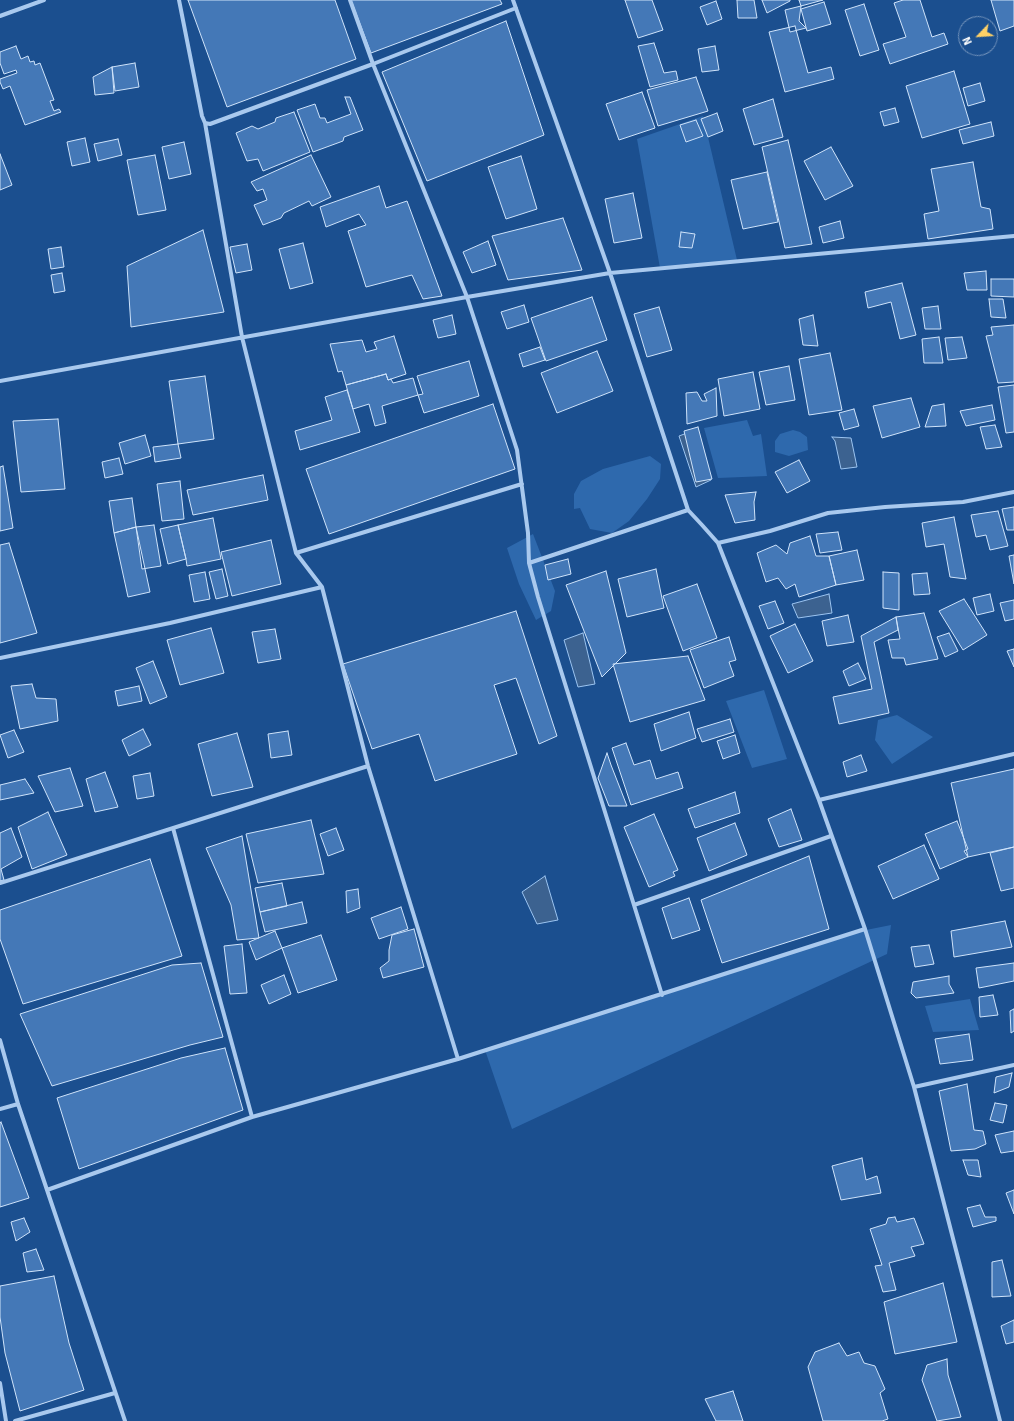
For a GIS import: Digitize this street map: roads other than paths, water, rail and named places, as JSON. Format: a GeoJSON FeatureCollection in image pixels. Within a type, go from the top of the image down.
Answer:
{"type":"FeatureCollection","features":[{"type":"Feature","properties":{"kind":"street"},"geometry":{"type":"LineString","coordinates":[[0,16],[44,0]]}},
{"type":"Feature","properties":{"kind":"street"},"geometry":{"type":"LineString","coordinates":[[179,0],[202,116],[205,123],[242,337],[296,553],[322,587],[368,766],[458,1059]]}},
{"type":"Feature","properties":{"kind":"street"},"geometry":{"type":"LineString","coordinates":[[350,0],[373,64],[467,297],[517,450],[528,533],[529,563],[538,597],[575,720],[662,994]]}},
{"type":"Feature","properties":{"kind":"street"},"geometry":{"type":"LineString","coordinates":[[513,0],[610,273],[688,510],[718,544],[818,800],[865,929],[914,1087],[1000,1421]]}},
{"type":"Feature","properties":{"kind":"street"},"geometry":{"type":"LineString","coordinates":[[205,123],[210,124],[373,64],[516,8]]}},
{"type":"Feature","properties":{"kind":"street"},"geometry":{"type":"LineString","coordinates":[[0,381],[467,297],[610,273],[1014,236]]}},
{"type":"Feature","properties":{"kind":"street"},"geometry":{"type":"LineString","coordinates":[[296,553],[522,484]]}},
{"type":"Feature","properties":{"kind":"street"},"geometry":{"type":"LineString","coordinates":[[718,544],[770,531],[828,513],[885,507],[963,502],[1014,492]]}},
{"type":"Feature","properties":{"kind":"street"},"geometry":{"type":"LineString","coordinates":[[529,563],[688,510]]}},
{"type":"Feature","properties":{"kind":"street"},"geometry":{"type":"LineString","coordinates":[[0,658],[170,623],[322,587]]}},
{"type":"Feature","properties":{"kind":"street"},"geometry":{"type":"LineString","coordinates":[[818,800],[1014,754]]}},
{"type":"Feature","properties":{"kind":"street"},"geometry":{"type":"LineString","coordinates":[[0,883],[368,766]]}},
{"type":"Feature","properties":{"kind":"street"},"geometry":{"type":"LineString","coordinates":[[173,828],[252,1117]]}},
{"type":"Feature","properties":{"kind":"street"},"geometry":{"type":"LineString","coordinates":[[634,905],[831,836]]}},
{"type":"Feature","properties":{"kind":"street"},"geometry":{"type":"LineString","coordinates":[[47,1190],[252,1117],[458,1059],[865,929]]}},
{"type":"Feature","properties":{"kind":"street"},"geometry":{"type":"LineString","coordinates":[[0,1040],[18,1104],[125,1421]]}},
{"type":"Feature","properties":{"kind":"street"},"geometry":{"type":"LineString","coordinates":[[914,1087],[1014,1065]]}},
{"type":"Feature","properties":{"kind":"street"},"geometry":{"type":"LineString","coordinates":[[0,1109],[18,1104]]}},
{"type":"Feature","properties":{"kind":"street"},"geometry":{"type":"LineString","coordinates":[[0,1383],[6,1421]]}},
{"type":"Feature","properties":{"kind":"street"},"geometry":{"type":"LineString","coordinates":[[15,1421],[115,1393]]}}]}
